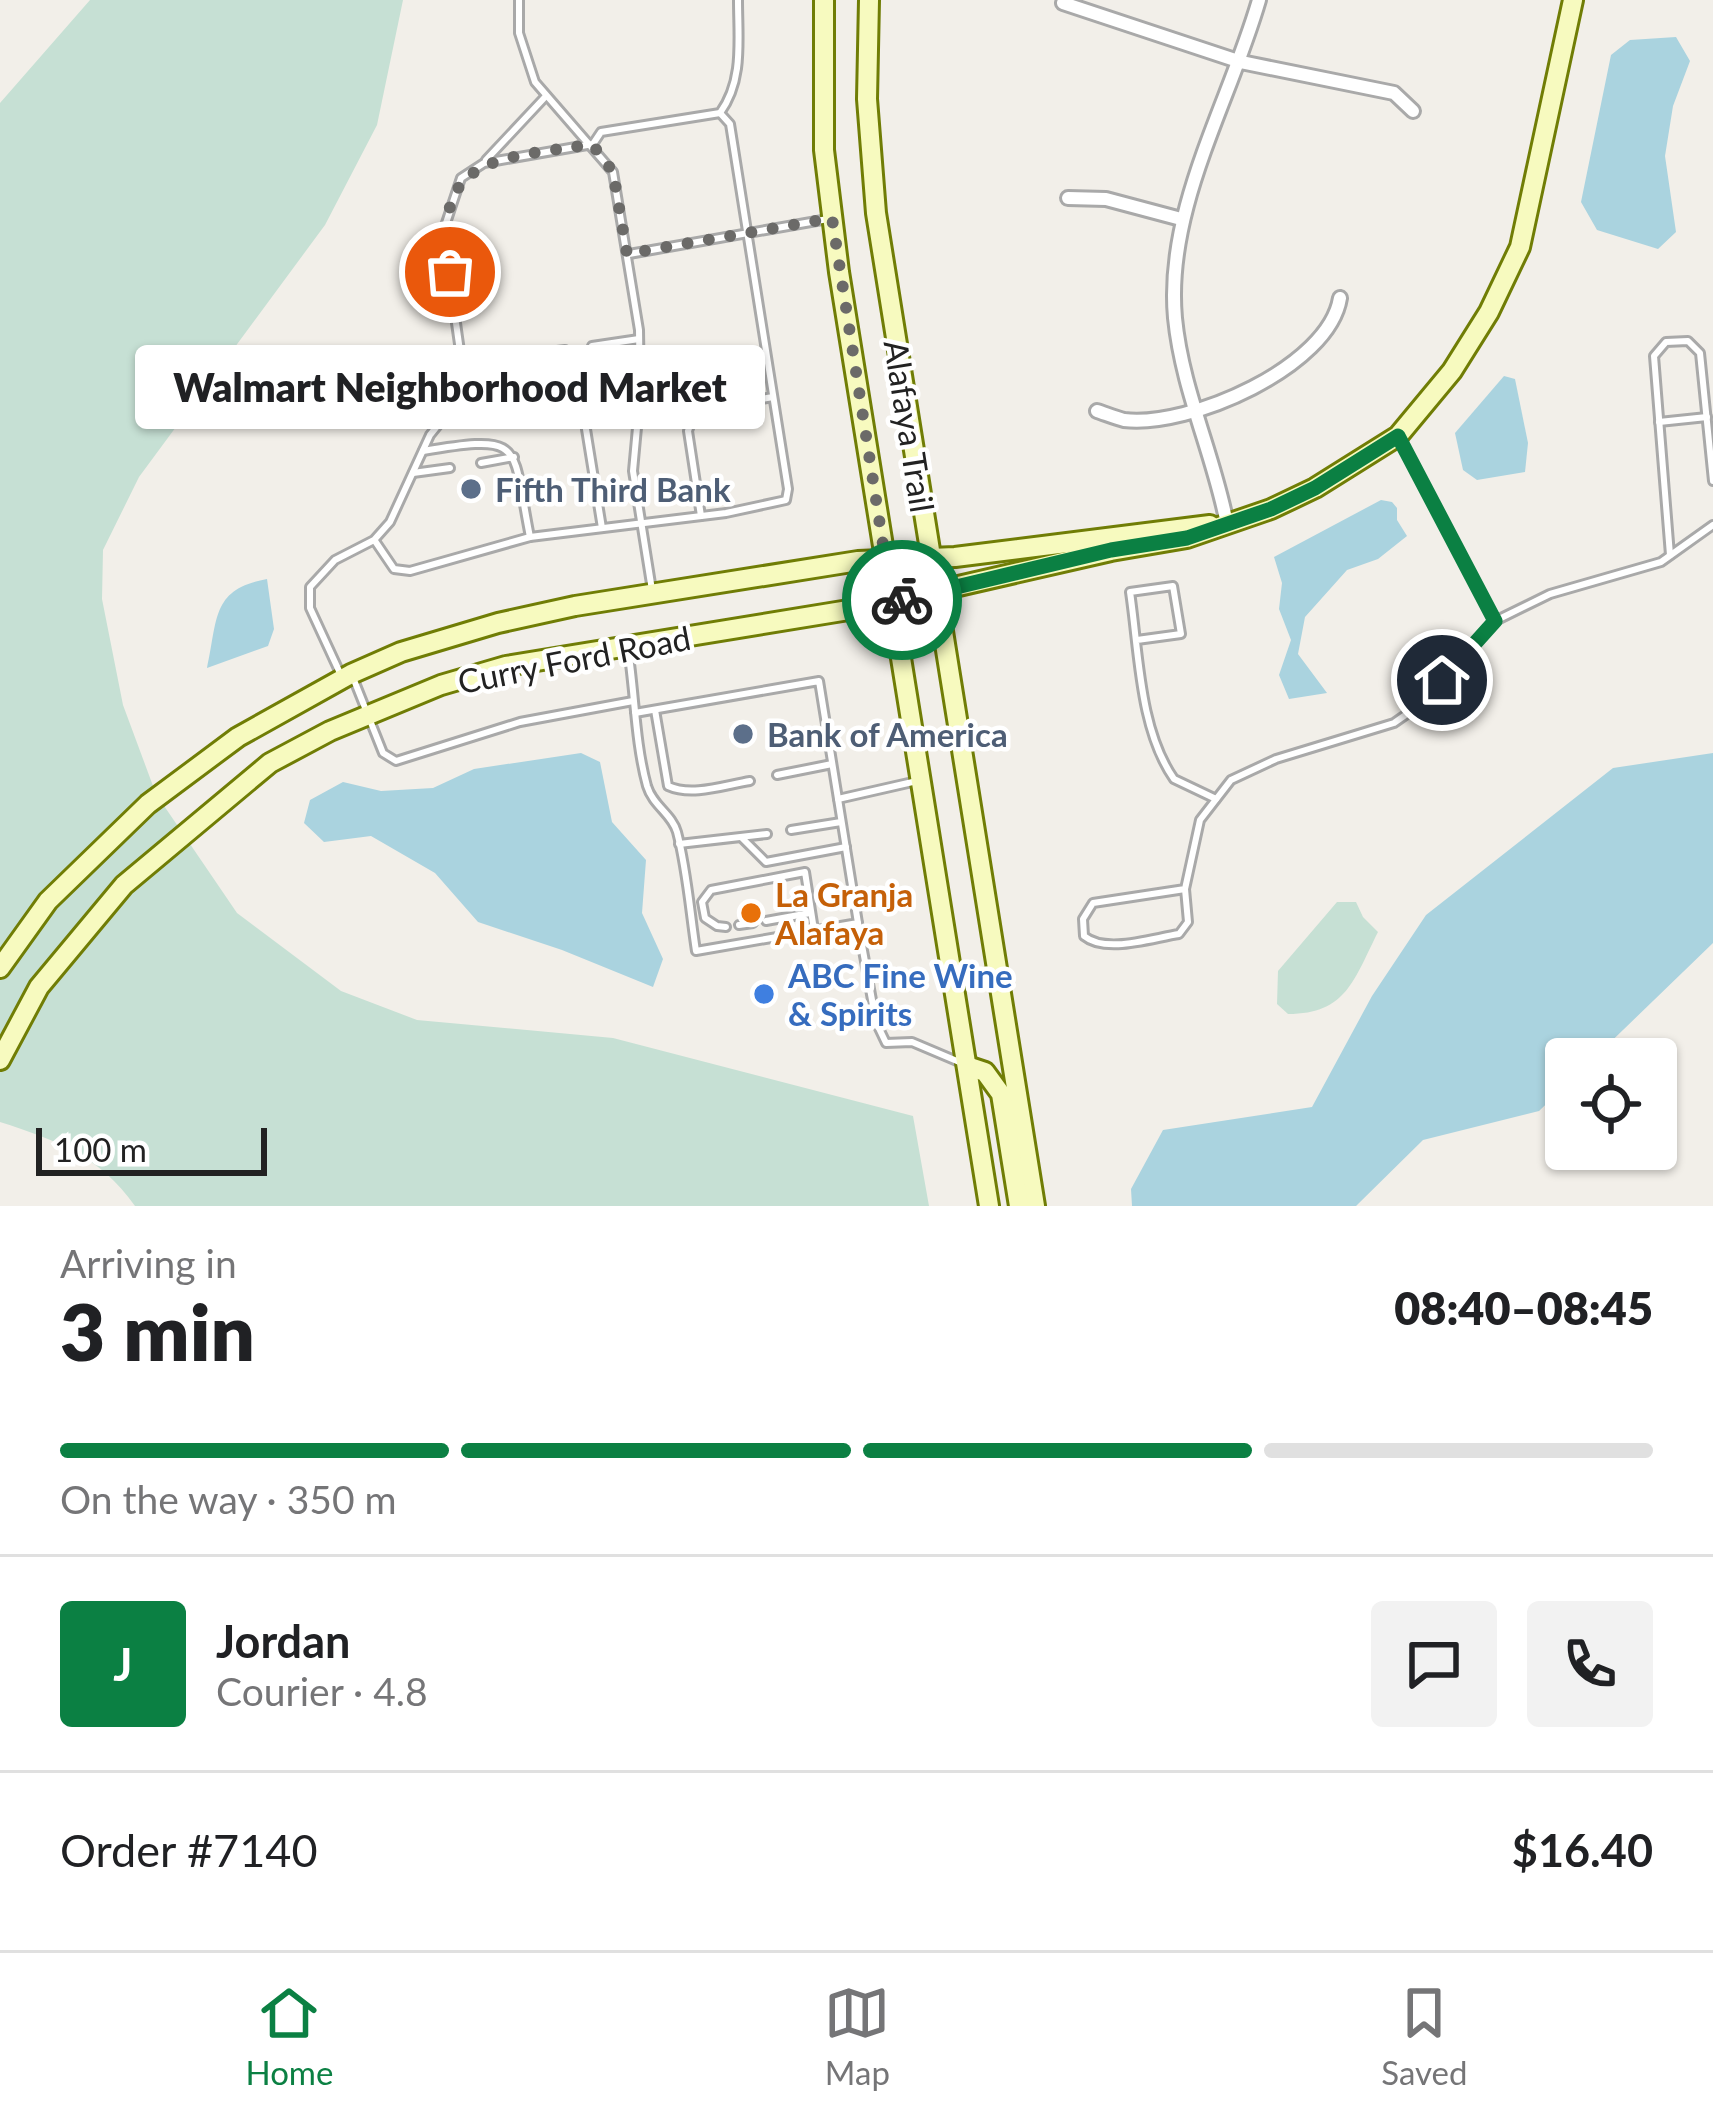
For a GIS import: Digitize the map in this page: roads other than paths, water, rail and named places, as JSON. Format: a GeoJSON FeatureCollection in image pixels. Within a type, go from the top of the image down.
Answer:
{"type":"FeatureCollection","features":[{"type":"Feature","properties":{"kind":"street","name":"Alafaya Trail"},"geometry":{"type":"LineString","coordinates":[[824,0],[824,130],[832,218],[989,1206]]}},
{"type":"Feature","properties":{"kind":"street","name":"Alafaya Trail"},"geometry":{"type":"LineString","coordinates":[[869,0],[867,99],[876,213],[1035,1206]]}},
{"type":"Feature","properties":{"kind":"street"},"geometry":{"type":"LineString","coordinates":[[1259,0],[1241,62],[1180,219],[1174,266],[1175,320],[1193,411],[1227,524],[1315,488],[1398,436],[1452,371],[1490,312],[1520,247],[1573,0]]}},
{"type":"Feature","properties":{"kind":"street"},"geometry":{"type":"LineString","coordinates":[[1063,3],[1241,62],[1394,93],[1413,111]]}},
{"type":"Feature","properties":{"kind":"street"},"geometry":{"type":"LineString","coordinates":[[1068,198],[1106,200],[1180,219]]}},
{"type":"Feature","properties":{"kind":"street"},"geometry":{"type":"LineString","coordinates":[[1097,411],[1126,420],[1193,411],[1262,385],[1297,360],[1332,325],[1340,298]]}},
{"type":"Feature","properties":{"kind":"street","name":"Curry Ford Road"},"geometry":{"type":"LineString","coordinates":[[0,968],[48,901],[148,804],[238,737],[347,676],[401,652],[498,623],[652,594],[886,560],[1227,524]]}},
{"type":"Feature","properties":{"kind":"street","name":"Curry Ford Road"},"geometry":{"type":"LineString","coordinates":[[0,1060],[39,987],[124,885],[270,763],[368,715],[441,685],[506,666],[892,602],[1111,550],[1187,538],[1227,524]]}},
{"type":"Feature","properties":{"kind":"street"},"geometry":{"type":"LineString","coordinates":[[967,1066],[986,1072],[1001,1094],[1018,1206]]}},
{"type":"Feature","properties":{"kind":"lane"},"geometry":{"type":"LineString","coordinates":[[519,0],[519,33],[535,82],[613,172],[639,339],[633,471],[652,594]]}},
{"type":"Feature","properties":{"kind":"lane"},"geometry":{"type":"LineString","coordinates":[[484,163],[592,144],[601,132],[720,113],[737,81],[738,0]]}},
{"type":"Feature","properties":{"kind":"lane"},"geometry":{"type":"LineString","coordinates":[[546,96],[484,163],[461,178],[443,232],[464,353],[459,399],[430,435],[390,522],[374,540],[335,560],[310,587],[310,608],[368,715],[383,753],[396,761],[520,722],[633,701]]}},
{"type":"Feature","properties":{"kind":"lane"},"geometry":{"type":"LineString","coordinates":[[374,540],[394,569],[410,572],[530,537],[701,516],[786,500],[730,124],[720,113]]}},
{"type":"Feature","properties":{"kind":"lane"},"geometry":{"type":"LineString","coordinates":[[627,254],[832,218]]}},
{"type":"Feature","properties":{"kind":"lane"},"geometry":{"type":"LineString","coordinates":[[592,346],[639,339]]}},
{"type":"Feature","properties":{"kind":"lane"},"geometry":{"type":"LineString","coordinates":[[1670,555],[1654,356],[1666,342],[1688,341],[1700,353],[1713,481]]}},
{"type":"Feature","properties":{"kind":"lane"},"geometry":{"type":"LineString","coordinates":[[518,390],[524,360],[565,350]]}},
{"type":"Feature","properties":{"kind":"lane"},"geometry":{"type":"LineString","coordinates":[[459,399],[640,371]]}},
{"type":"Feature","properties":{"kind":"lane"},"geometry":{"type":"LineString","coordinates":[[701,516],[688,431],[694,415],[704,409],[773,397]]}},
{"type":"Feature","properties":{"kind":"lane"},"geometry":{"type":"LineString","coordinates":[[602,528],[585,423],[638,416]]}},
{"type":"Feature","properties":{"kind":"lane"},"geometry":{"type":"LineString","coordinates":[[1659,422],[1707,417]]}},
{"type":"Feature","properties":{"kind":"lane"},"geometry":{"type":"LineString","coordinates":[[1398,436],[1495,621]]}},
{"type":"Feature","properties":{"kind":"lane"},"geometry":{"type":"LineString","coordinates":[[423,451],[486,440],[500,444],[514,457],[530,537]]}},
{"type":"Feature","properties":{"kind":"lane"},"geometry":{"type":"LineString","coordinates":[[481,463],[514,457]]}},
{"type":"Feature","properties":{"kind":"lane"},"geometry":{"type":"LineString","coordinates":[[413,473],[450,468]]}},
{"type":"Feature","properties":{"kind":"lane"},"geometry":{"type":"LineString","coordinates":[[1186,886],[1093,903],[1083,920],[1084,936],[1091,943],[1106,945],[1179,934],[1188,922],[1186,886],[1200,820],[1231,780],[1276,759],[1394,724],[1414,709],[1495,621],[1550,594],[1660,562],[1713,525]]}},
{"type":"Feature","properties":{"kind":"lane"},"geometry":{"type":"LineString","coordinates":[[1138,640],[1181,634],[1173,586],[1130,592],[1151,724],[1166,768],[1186,787],[1216,799]]}},
{"type":"Feature","properties":{"kind":"lane"},"geometry":{"type":"LineString","coordinates":[[628,645],[650,796],[673,821],[696,951],[858,923]]}},
{"type":"Feature","properties":{"kind":"lane"},"geometry":{"type":"LineString","coordinates":[[635,713],[819,681],[876,1022],[886,1043],[912,1042],[967,1066]]}},
{"type":"Feature","properties":{"kind":"lane"},"geometry":{"type":"LineString","coordinates":[[655,710],[668,786],[698,790],[750,781]]}},
{"type":"Feature","properties":{"kind":"lane"},"geometry":{"type":"LineString","coordinates":[[777,776],[832,764]]}},
{"type":"Feature","properties":{"kind":"lane"},"geometry":{"type":"LineString","coordinates":[[838,799],[921,780]]}},
{"type":"Feature","properties":{"kind":"lane"},"geometry":{"type":"LineString","coordinates":[[791,830],[842,822]]}},
{"type":"Feature","properties":{"kind":"lane"},"geometry":{"type":"LineString","coordinates":[[679,844],[767,834]]}},
{"type":"Feature","properties":{"kind":"lane"},"geometry":{"type":"LineString","coordinates":[[742,838],[766,862],[846,847]]}},
{"type":"Feature","properties":{"kind":"lane"},"geometry":{"type":"LineString","coordinates":[[726,927],[705,918],[701,902],[711,890],[805,872],[814,930]]}},
{"type":"Feature","properties":{"kind":"lane"},"geometry":{"type":"LineString","coordinates":[[766,921],[811,913]]}},
{"type":"Feature","properties":{"kind":"lane"},"geometry":{"type":"LineString","coordinates":[[739,925],[753,923]]}},
{"type":"Feature","properties":{"kind":"water"},"geometry":{"type":"Polygon","coordinates":[[[1676,37],[1690,61],[1673,106],[1665,156],[1676,232],[1658,249],[1597,230],[1581,202],[1611,55],[1630,40],[1676,37]]]}},
{"type":"Feature","properties":{"kind":"water"},"geometry":{"type":"Polygon","coordinates":[[[1504,376],[1515,379],[1528,443],[1525,472],[1477,480],[1463,470],[1455,433],[1504,376]]]}},
{"type":"Feature","properties":{"kind":"water"},"geometry":{"type":"Polygon","coordinates":[[[1381,500],[1397,508],[1397,520],[1407,536],[1378,559],[1347,570],[1305,617],[1298,654],[1327,693],[1289,699],[1279,675],[1291,640],[1279,609],[1282,583],[1274,557],[1381,500]]]}},
{"type":"Feature","properties":{"kind":"water"},"geometry":{"type":"Polygon","coordinates":[[[267,579],[274,629],[268,646],[207,668],[216,621],[226,599],[236,590],[267,579]]]}},
{"type":"Feature","properties":{"kind":"water"},"geometry":{"type":"Polygon","coordinates":[[[581,753],[600,762],[612,822],[646,860],[642,913],[663,959],[653,987],[478,922],[435,873],[371,836],[324,842],[304,823],[310,800],[343,782],[381,791],[433,788],[474,769],[581,753]]]}},
{"type":"Feature","properties":{"kind":"water"},"geometry":{"type":"Polygon","coordinates":[[[1713,753],[1713,943],[1615,1038],[1545,1038],[1545,1105],[1539,1111],[1423,1140],[1356,1206],[1132,1206],[1131,1189],[1163,1130],[1312,1107],[1372,996],[1426,915],[1613,768],[1713,753]]]}},
{"type":"Feature","properties":{"kind":"place","name":"Walmart Neighborhood Market"},"geometry":{"type":"Point","coordinates":[450,272]}},
{"type":"Feature","properties":{"kind":"place","name":"Fifth Third Bank"},"geometry":{"type":"Point","coordinates":[471,489]}},
{"type":"Feature","properties":{"kind":"place","name":"Bank of America"},"geometry":{"type":"Point","coordinates":[743,734]}},
{"type":"Feature","properties":{"kind":"place","name":"La Granja Alafaya"},"geometry":{"type":"Point","coordinates":[751,913]}},
{"type":"Feature","properties":{"kind":"place","name":"ABC Fine Wine & Spirits"},"geometry":{"type":"Point","coordinates":[764,994]}}]}
